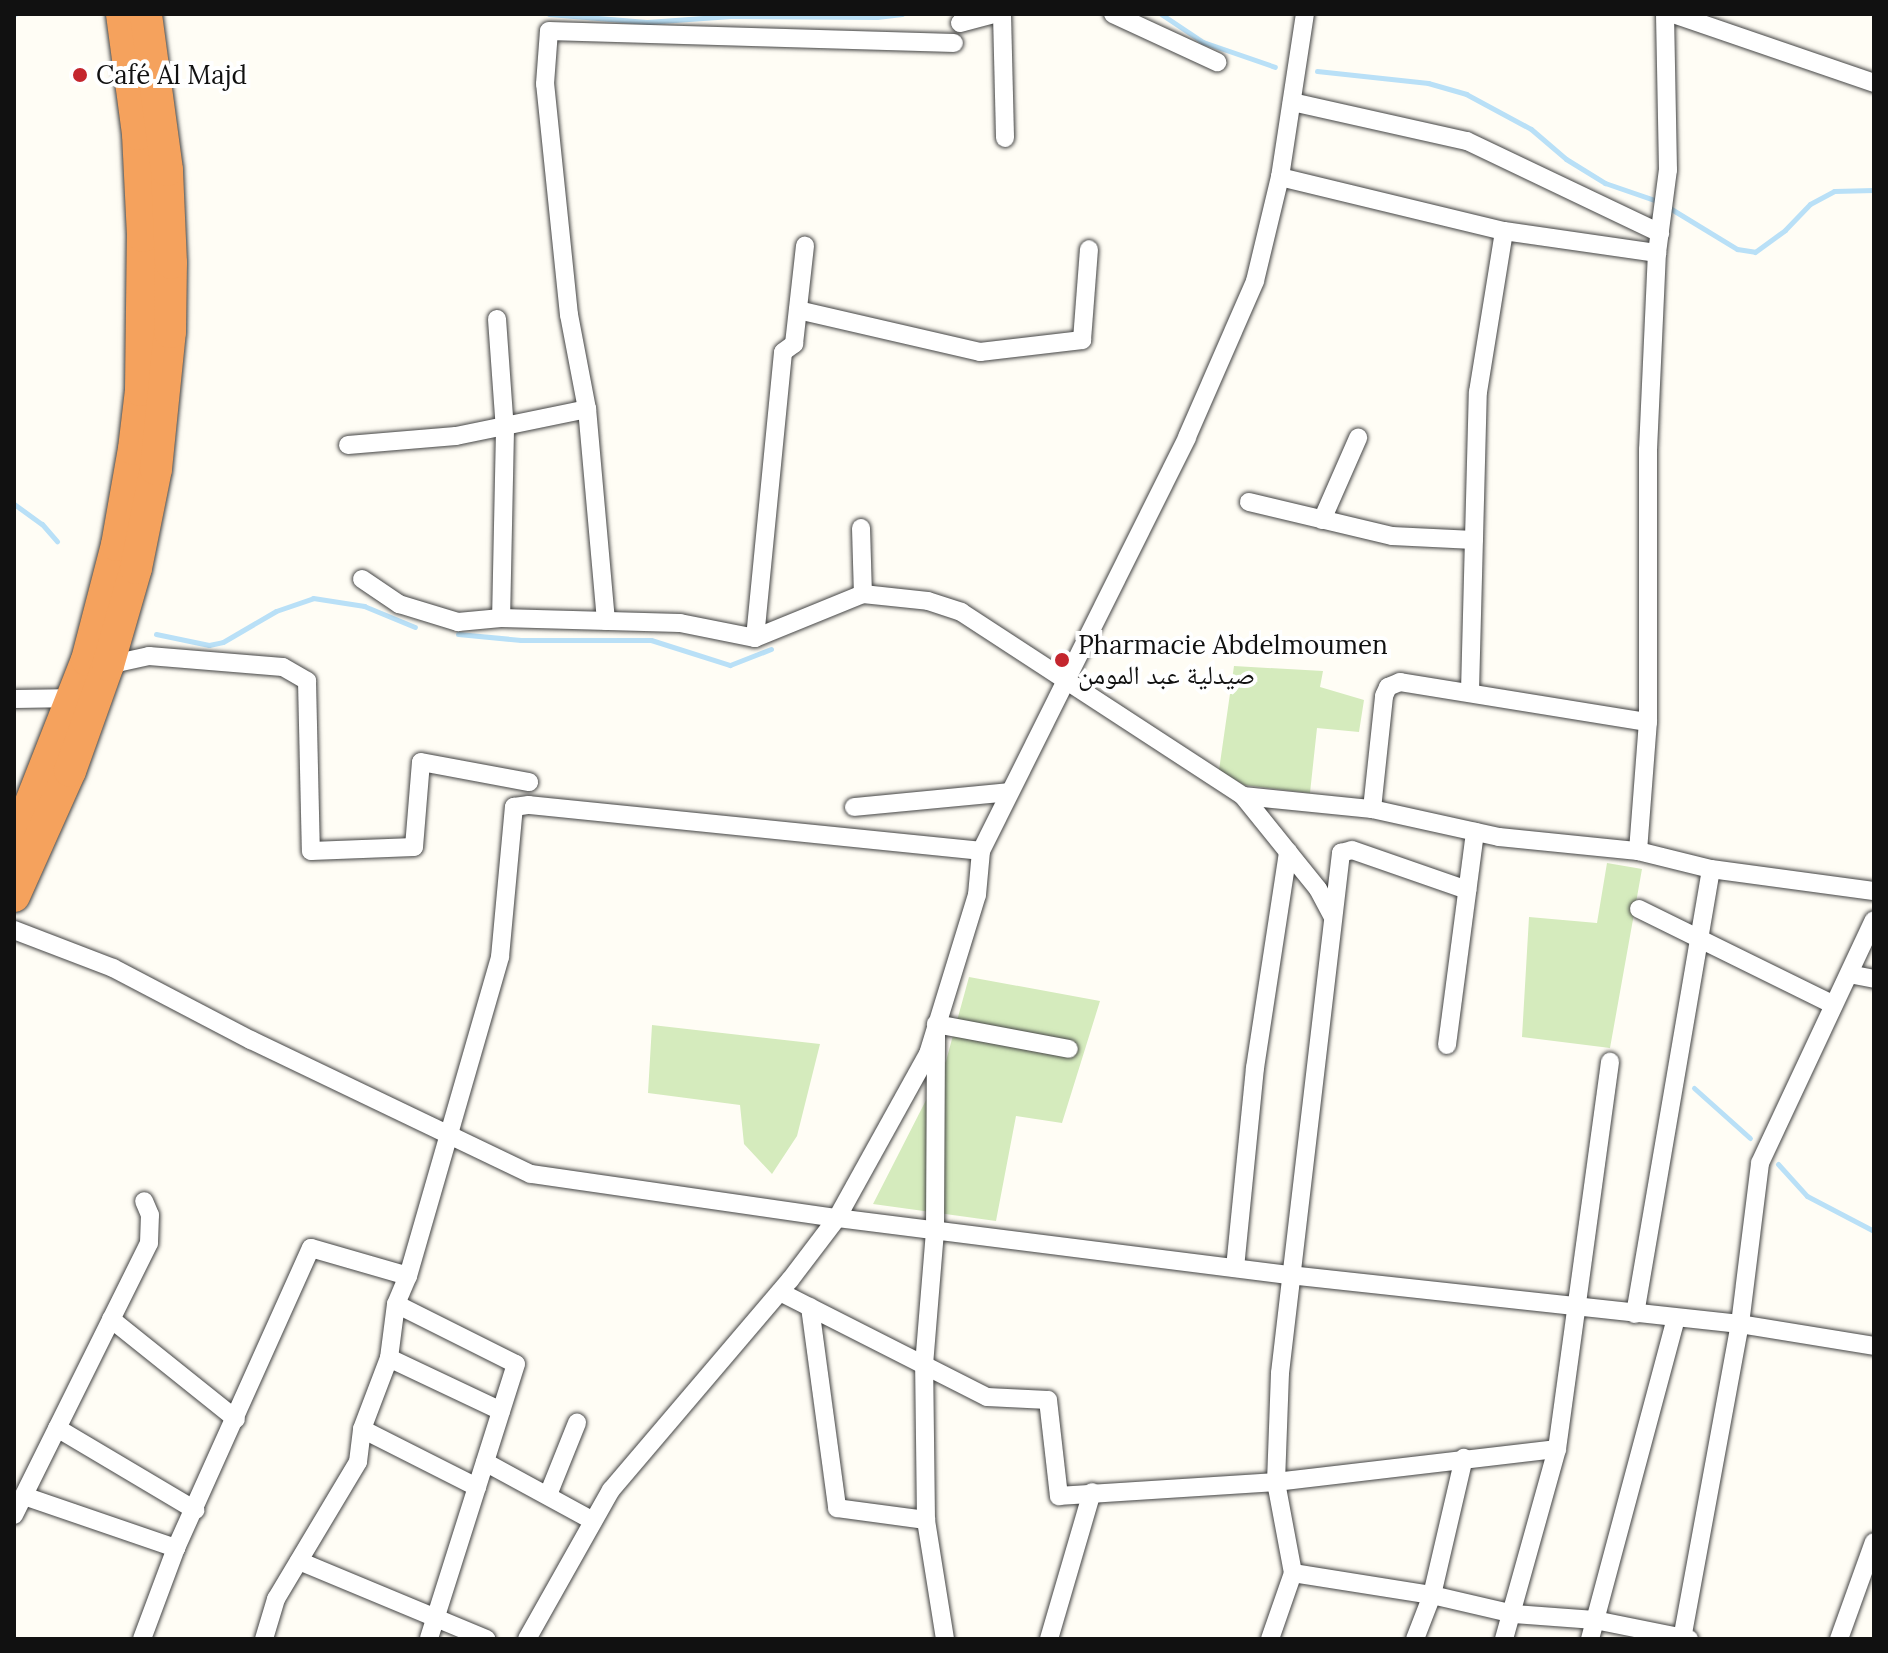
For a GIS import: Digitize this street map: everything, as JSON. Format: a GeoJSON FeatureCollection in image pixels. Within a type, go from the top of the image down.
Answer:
{"type":"FeatureCollection","features":[{"type":"Feature","properties":{"kind":"highway"},"geometry":{"type":"LineString","coordinates":[[14,845],[86,698],[108,665],[136,568],[165,406],[122,14]]}},
{"type":"Feature","properties":{"kind":"highway"},"geometry":{"type":"LineString","coordinates":[[14,896],[70,771],[124,506],[141,390],[157,332],[167,170],[146,14]]}},
{"type":"Feature","properties":{"kind":"street"},"geometry":{"type":"LineString","coordinates":[[960,23],[993,14]]}},
{"type":"Feature","properties":{"kind":"street"},"geometry":{"type":"LineString","coordinates":[[1002,14],[1005,138]]}},
{"type":"Feature","properties":{"kind":"street"},"geometry":{"type":"LineString","coordinates":[[1113,14],[1217,62]]}},
{"type":"Feature","properties":{"kind":"street"},"geometry":{"type":"LineString","coordinates":[[527,1639],[611,1490],[780,1292],[837,1218],[928,1054],[977,895],[981,851],[1063,680],[1187,437],[1255,281],[1280,177],[1305,14]]}},
{"type":"Feature","properties":{"kind":"street"},"geometry":{"type":"LineString","coordinates":[[1638,851],[1648,722],[1648,450],[1657,253],[1667,197],[1665,14]]}},
{"type":"Feature","properties":{"kind":"street"},"geometry":{"type":"LineString","coordinates":[[1673,14],[1874,83]]}},
{"type":"Feature","properties":{"kind":"street"},"geometry":{"type":"LineString","coordinates":[[606,621],[587,409],[569,315],[546,99],[549,31],[954,43]]}},
{"type":"Feature","properties":{"kind":"street"},"geometry":{"type":"LineString","coordinates":[[1292,102],[1467,141],[1661,228]]}},
{"type":"Feature","properties":{"kind":"street"},"geometry":{"type":"LineString","coordinates":[[1280,177],[1504,231],[1657,253]]}},
{"type":"Feature","properties":{"kind":"street"},"geometry":{"type":"LineString","coordinates":[[1470,691],[1478,392],[1504,231]]}},
{"type":"Feature","properties":{"kind":"street"},"geometry":{"type":"LineString","coordinates":[[755,638],[783,352],[794,344],[805,246]]}},
{"type":"Feature","properties":{"kind":"street"},"geometry":{"type":"LineString","coordinates":[[798,310],[980,352],[1082,340],[1089,249]]}},
{"type":"Feature","properties":{"kind":"street"},"geometry":{"type":"LineString","coordinates":[[497,319],[505,426],[501,618]]}},
{"type":"Feature","properties":{"kind":"street"},"geometry":{"type":"LineString","coordinates":[[348,445],[456,436],[587,409]]}},
{"type":"Feature","properties":{"kind":"street"},"geometry":{"type":"LineString","coordinates":[[1322,520],[1358,438]]}},
{"type":"Feature","properties":{"kind":"street"},"geometry":{"type":"LineString","coordinates":[[1249,502],[1392,536],[1474,540]]}},
{"type":"Feature","properties":{"kind":"street"},"geometry":{"type":"LineString","coordinates":[[861,528],[863,594]]}},
{"type":"Feature","properties":{"kind":"street"},"geometry":{"type":"LineString","coordinates":[[362,579],[399,604],[458,622],[501,618],[680,623],[755,638],[863,594],[928,601],[961,612],[1243,796],[1318,889],[1332,915]]}},
{"type":"Feature","properties":{"kind":"street"},"geometry":{"type":"LineString","coordinates":[[108,665],[149,656],[283,667],[307,681],[311,851],[414,847],[421,762],[529,782]]}},
{"type":"Feature","properties":{"kind":"street"},"geometry":{"type":"LineString","coordinates":[[1372,809],[1384,696],[1388,687],[1400,682],[1648,722]]}},
{"type":"Feature","properties":{"kind":"street"},"geometry":{"type":"LineString","coordinates":[[14,699],[86,698]]}},
{"type":"Feature","properties":{"kind":"street"},"geometry":{"type":"LineString","coordinates":[[854,807],[1009,792]]}},
{"type":"Feature","properties":{"kind":"street"},"geometry":{"type":"LineString","coordinates":[[1243,796],[1372,809],[1536,842],[1638,851],[1711,869],[1874,891]]}},
{"type":"Feature","properties":{"kind":"street"},"geometry":{"type":"LineString","coordinates":[[264,1639],[276,1599],[358,1462],[362,1429],[389,1358],[396,1304],[408,1276],[500,957],[514,807],[529,805],[981,851]]}},
{"type":"Feature","properties":{"kind":"street"},"geometry":{"type":"LineString","coordinates":[[1447,1045],[1475,832]]}},
{"type":"Feature","properties":{"kind":"street"},"geometry":{"type":"LineString","coordinates":[[1270,1639],[1293,1573],[1276,1482],[1289,1275],[1341,853],[1346,850],[1467,890]]}},
{"type":"Feature","properties":{"kind":"street"},"geometry":{"type":"LineString","coordinates":[[1235,1268],[1255,1068],[1288,852]]}},
{"type":"Feature","properties":{"kind":"street"},"geometry":{"type":"LineString","coordinates":[[1635,1314],[1711,869]]}},
{"type":"Feature","properties":{"kind":"street"},"geometry":{"type":"LineString","coordinates":[[1639,909],[1834,1005]]}},
{"type":"Feature","properties":{"kind":"street"},"geometry":{"type":"LineString","coordinates":[[1293,1573],[1432,1595],[1514,1614],[1595,1620],[1685,1639],[1740,1324],[1760,1163],[1874,920]]}},
{"type":"Feature","properties":{"kind":"street"},"geometry":{"type":"LineString","coordinates":[[14,930],[113,968],[251,1040],[531,1174],[837,1218],[1289,1275],[1740,1324],[1874,1346]]}},
{"type":"Feature","properties":{"kind":"street"},"geometry":{"type":"LineString","coordinates":[[1849,974],[1874,979]]}},
{"type":"Feature","properties":{"kind":"street"},"geometry":{"type":"LineString","coordinates":[[936,1024],[1069,1049]]}},
{"type":"Feature","properties":{"kind":"street"},"geometry":{"type":"LineString","coordinates":[[936,1024],[935,1230],[924,1365],[926,1520],[945,1639]]}},
{"type":"Feature","properties":{"kind":"street"},"geometry":{"type":"LineString","coordinates":[[1504,1639],[1514,1614],[1557,1449],[1610,1062]]}},
{"type":"Feature","properties":{"kind":"street"},"geometry":{"type":"LineString","coordinates":[[14,1515],[149,1243],[150,1215],[144,1201]]}},
{"type":"Feature","properties":{"kind":"street"},"geometry":{"type":"LineString","coordinates":[[142,1639],[176,1548],[311,1248],[408,1276]]}},
{"type":"Feature","properties":{"kind":"street"},"geometry":{"type":"LineString","coordinates":[[780,1292],[987,1397],[1048,1400],[1059,1496],[1276,1482],[1557,1449]]}},
{"type":"Feature","properties":{"kind":"street"},"geometry":{"type":"LineString","coordinates":[[396,1304],[516,1364],[429,1639]]}},
{"type":"Feature","properties":{"kind":"street"},"geometry":{"type":"LineString","coordinates":[[810,1307],[837,1508],[926,1520]]}},
{"type":"Feature","properties":{"kind":"street"},"geometry":{"type":"LineString","coordinates":[[1590,1639],[1676,1318]]}},
{"type":"Feature","properties":{"kind":"street"},"geometry":{"type":"LineString","coordinates":[[111,1319],[236,1419]]}},
{"type":"Feature","properties":{"kind":"street"},"geometry":{"type":"LineString","coordinates":[[389,1358],[501,1411]]}},
{"type":"Feature","properties":{"kind":"street"},"geometry":{"type":"LineString","coordinates":[[548,1495],[577,1423]]}},
{"type":"Feature","properties":{"kind":"street"},"geometry":{"type":"LineString","coordinates":[[57,1428],[195,1510]]}},
{"type":"Feature","properties":{"kind":"street"},"geometry":{"type":"LineString","coordinates":[[362,1429],[477,1487]]}},
{"type":"Feature","properties":{"kind":"street"},"geometry":{"type":"LineString","coordinates":[[1415,1639],[1432,1595],[1464,1458]]}},
{"type":"Feature","properties":{"kind":"street"},"geometry":{"type":"LineString","coordinates":[[485,1462],[593,1521]]}},
{"type":"Feature","properties":{"kind":"street"},"geometry":{"type":"LineString","coordinates":[[1049,1639],[1092,1492]]}},
{"type":"Feature","properties":{"kind":"street"},"geometry":{"type":"LineString","coordinates":[[24,1496],[176,1548]]}},
{"type":"Feature","properties":{"kind":"street"},"geometry":{"type":"LineString","coordinates":[[1839,1639],[1874,1542]]}},
{"type":"Feature","properties":{"kind":"street"},"geometry":{"type":"LineString","coordinates":[[299,1561],[486,1639]]}},
{"type":"Feature","properties":{"kind":"green space"},"geometry":{"type":"Polygon","coordinates":[[[1234,666],[1323,671],[1320,687],[1364,700],[1359,732],[1317,728],[1310,793],[1244,785],[1219,770],[1234,666]]]}},
{"type":"Feature","properties":{"kind":"green space"},"geometry":{"type":"Polygon","coordinates":[[[1607,863],[1642,869],[1610,1048],[1522,1037],[1529,917],[1597,923],[1607,863]]]}},
{"type":"Feature","properties":{"kind":"green space"},"geometry":{"type":"Polygon","coordinates":[[[969,977],[1100,1001],[1062,1123],[1016,1116],[996,1221],[873,1204],[946,1061],[969,977]]]}},
{"type":"Feature","properties":{"kind":"green space"},"geometry":{"type":"Polygon","coordinates":[[[652,1025],[820,1044],[797,1136],[772,1174],[744,1144],[740,1105],[648,1093],[652,1025]]]}},
{"type":"Feature","properties":{"kind":"waterway"},"geometry":{"type":"LineString","coordinates":[[549,14],[647,22],[731,16],[877,17],[902,14]]}},
{"type":"Feature","properties":{"kind":"waterway"},"geometry":{"type":"LineString","coordinates":[[1161,14],[1203,42],[1275,67]]}},
{"type":"Feature","properties":{"kind":"waterway"},"geometry":{"type":"LineString","coordinates":[[1317,71],[1428,83],[1466,94],[1531,129],[1566,159],[1605,183],[1660,202]]}},
{"type":"Feature","properties":{"kind":"waterway"},"geometry":{"type":"LineString","coordinates":[[1668,207],[1737,249],[1755,252],[1785,230],[1810,204],[1834,191],[1874,190]]}},
{"type":"Feature","properties":{"kind":"waterway"},"geometry":{"type":"LineString","coordinates":[[14,504],[42,524],[57,541]]}},
{"type":"Feature","properties":{"kind":"waterway"},"geometry":{"type":"LineString","coordinates":[[156,634],[209,645],[223,642],[276,611],[313,598],[364,606],[415,627]]}},
{"type":"Feature","properties":{"kind":"waterway"},"geometry":{"type":"LineString","coordinates":[[458,634],[521,640],[651,640],[730,665],[771,649]]}},
{"type":"Feature","properties":{"kind":"waterway"},"geometry":{"type":"LineString","coordinates":[[1694,1088],[1750,1138]]}},
{"type":"Feature","properties":{"kind":"waterway"},"geometry":{"type":"LineString","coordinates":[[1778,1164],[1807,1196],[1874,1231]]}},
{"type":"Feature","properties":{"kind":"place","name":"Café Al Majd"},"geometry":{"type":"Point","coordinates":[80,75]}},
{"type":"Feature","properties":{"kind":"place","name":"Pharmacie Abdelmoumen صيدلية عبد المومن"},"geometry":{"type":"Point","coordinates":[1062,660]}}]}
